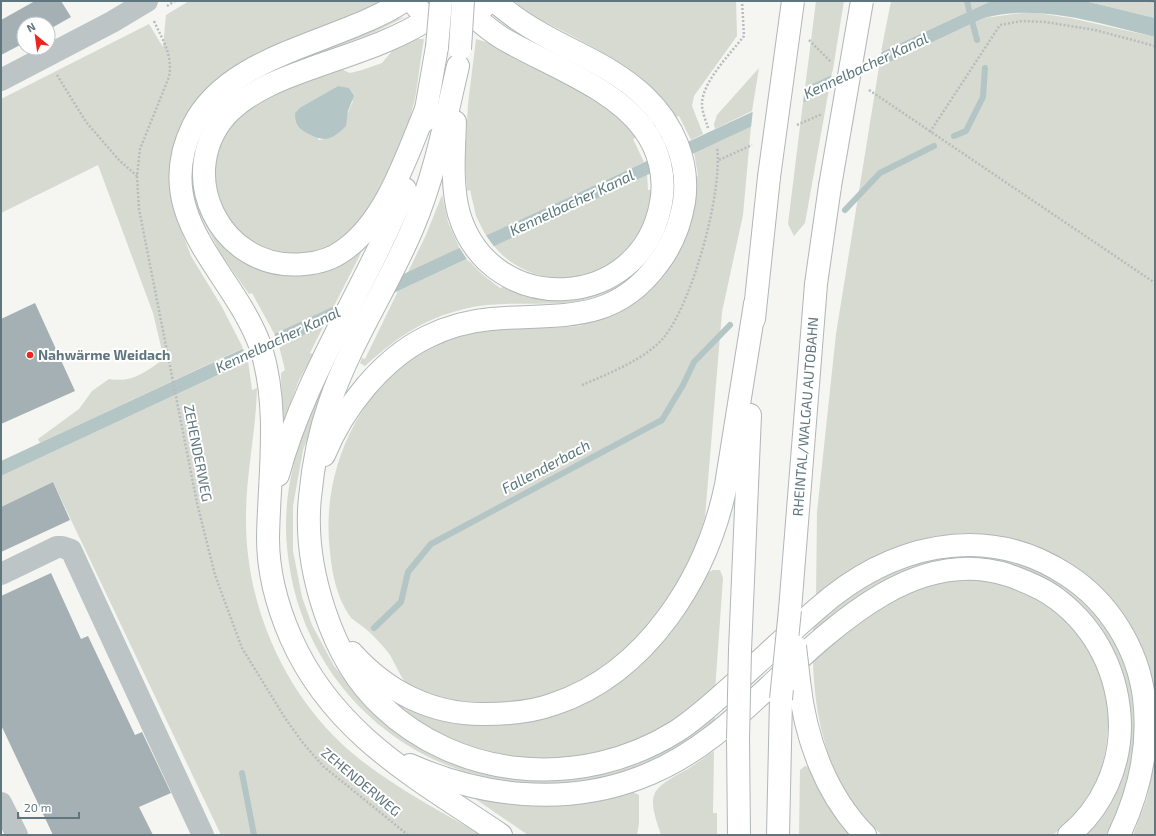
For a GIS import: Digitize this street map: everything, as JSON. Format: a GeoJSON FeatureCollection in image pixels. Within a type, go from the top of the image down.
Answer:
{"type":"FeatureCollection","features":[{"type":"Feature","properties":{"kind":"main road"},"geometry":{"type":"LineString","coordinates":[[404,1],[374,17],[247,71],[229,83],[216,95],[195,122],[183,152],[181,169],[182,190],[186,210],[193,230],[203,249],[237,300],[258,339],[268,381],[272,442],[268,549],[276,599],[292,640],[309,674],[329,703],[359,734],[414,778],[501,835]]}},
{"type":"Feature","properties":{"kind":"main road"},"geometry":{"type":"LineString","coordinates":[[413,1],[423,13],[435,9]]}},
{"type":"Feature","properties":{"kind":"main road"},"geometry":{"type":"LineString","coordinates":[[312,485],[327,448],[351,406],[379,374],[411,346],[441,331],[469,322],[489,319],[562,316],[585,313],[615,301],[633,290],[655,269],[666,253],[676,233],[682,214],[685,194],[684,170],[673,134],[653,105],[627,82],[607,69],[519,21],[494,1]]}},
{"type":"Feature","properties":{"kind":"main road"},"geometry":{"type":"LineString","coordinates":[[332,627],[340,640],[365,667],[398,691],[430,706],[463,714],[523,712],[554,704],[584,691],[616,670],[636,653],[666,618],[689,584],[709,544],[722,505],[755,304],[769,177],[793,1]]}},
{"type":"Feature","properties":{"kind":"main road","name":"RHEINTAL/WALGAU AUTOBAHN"},"geometry":{"type":"LineString","coordinates":[[778,835],[781,699],[790,610],[816,291],[830,186],[862,1]]}},
{"type":"Feature","properties":{"kind":"main road"},"geometry":{"type":"LineString","coordinates":[[435,9],[444,23],[457,23],[475,6]]}},
{"type":"Feature","properties":{"kind":"main road"},"geometry":{"type":"LineString","coordinates":[[475,6],[459,58],[435,166],[413,228],[330,400],[319,435],[312,485],[309,529],[314,573],[323,606],[347,661],[365,688],[384,709],[418,734],[446,749],[490,764],[525,769],[567,769],[608,762],[631,754],[677,731],[698,716],[817,609],[844,589],[885,564],[918,551],[947,545],[977,544],[1003,548],[1046,563],[1068,575],[1086,589],[1112,618],[1134,658],[1143,691],[1146,742],[1142,771],[1135,800],[1119,835]]}},
{"type":"Feature","properties":{"kind":"main road"},"geometry":{"type":"LineString","coordinates":[[459,58],[454,171],[456,197],[459,214],[480,253],[495,267],[511,278],[536,287],[559,290],[588,286],[615,274],[634,258],[643,248],[653,231],[662,198],[662,179],[658,155],[652,143],[643,128],[614,100],[501,37],[475,6]]}},
{"type":"Feature","properties":{"kind":"main road"},"geometry":{"type":"LineString","coordinates":[[270,505],[287,445],[308,392],[378,250],[414,165],[438,47],[435,9]]}},
{"type":"Feature","properties":{"kind":"main road"},"geometry":{"type":"LineString","coordinates":[[427,107],[383,204],[373,220],[344,250],[328,259],[296,265],[279,264],[251,255],[225,234],[217,221],[206,196],[204,169],[211,141],[218,126],[231,111],[248,97],[269,85],[389,39],[413,28],[435,9]]}},
{"type":"Feature","properties":{"kind":"main road"},"geometry":{"type":"LineString","coordinates":[[738,835],[740,650],[755,304]]}},
{"type":"Feature","properties":{"kind":"main road"},"geometry":{"type":"LineString","coordinates":[[378,749],[432,773],[490,790],[546,796],[584,793],[615,786],[665,766],[715,735],[823,638],[883,595],[911,581],[939,572],[969,569],[987,570],[1028,583],[1067,606],[1093,635],[1109,665],[1115,683],[1120,724],[1119,744],[1113,771],[1103,795],[1094,808],[1070,835]]}},
{"type":"Feature","properties":{"kind":"main road"},"geometry":{"type":"LineString","coordinates":[[790,610],[806,723],[821,768],[843,809],[865,835]]}},
{"type":"Feature","properties":{"kind":"street"},"geometry":{"type":"LineString","coordinates":[[1,80],[146,5]]}},
{"type":"Feature","properties":{"kind":"street"},"geometry":{"type":"LineString","coordinates":[[1,574],[58,547],[71,550],[203,835]]}},
{"type":"Feature","properties":{"kind":"street"},"geometry":{"type":"LineString","coordinates":[[1,803],[16,835]]}},
{"type":"Feature","properties":{"kind":"path"},"geometry":{"type":"LineString","coordinates":[[708,128],[702,105],[704,95],[708,84],[744,36],[742,1]]}},
{"type":"Feature","properties":{"kind":"path"},"geometry":{"type":"LineString","coordinates":[[1149,1],[1155,2]]}},
{"type":"Feature","properties":{"kind":"path","name":"ZEHENDERWEG"},"geometry":{"type":"LineString","coordinates":[[146,5],[170,57],[171,66],[169,77],[140,149],[137,176],[139,209],[198,503],[215,576],[242,648],[302,743],[323,766],[408,835]]}},
{"type":"Feature","properties":{"kind":"path"},"geometry":{"type":"LineString","coordinates":[[930,132],[1000,26],[1022,20],[1045,22],[1095,30],[1155,46]]}},
{"type":"Feature","properties":{"kind":"path"},"geometry":{"type":"LineString","coordinates":[[56,73],[86,122],[119,160],[137,176]]}},
{"type":"Feature","properties":{"kind":"path"},"geometry":{"type":"LineString","coordinates":[[866,88],[1155,283]]}},
{"type":"Feature","properties":{"kind":"path"},"geometry":{"type":"LineString","coordinates":[[582,385],[631,362],[650,349],[665,336],[676,318],[701,255],[716,181],[719,160],[717,147]]}},
{"type":"Feature","properties":{"kind":"shaded area"},"geometry":{"type":"Polygon","coordinates":[[[189,1],[382,1],[228,72],[204,92],[189,111],[178,132],[171,163],[170,177],[176,216],[191,256],[222,307],[243,348],[40,443],[38,439],[79,409],[92,391],[109,379],[117,380],[132,378],[145,372],[164,359],[153,313],[98,165],[1,213],[1,99],[149,24],[163,47],[166,15],[189,1]]]}},
{"type":"Feature","properties":{"kind":"shaded area"},"geometry":{"type":"Polygon","coordinates":[[[515,1],[736,1],[737,36],[694,96],[692,106],[703,134],[691,140],[679,116],[676,117],[664,101],[639,76],[610,57],[531,14],[515,1]]]}},
{"type":"Feature","properties":{"kind":"shaded area"},"geometry":{"type":"Polygon","coordinates":[[[816,1],[844,1],[832,75],[805,88],[816,1]]]}},
{"type":"Feature","properties":{"kind":"shaded area"},"geometry":{"type":"Polygon","coordinates":[[[891,1],[991,1],[881,52],[891,1]]]}},
{"type":"Feature","properties":{"kind":"shaded area"},"geometry":{"type":"Polygon","coordinates":[[[1085,1],[1155,1],[1155,18],[1085,1]]]}},
{"type":"Feature","properties":{"kind":"shaded area"},"geometry":{"type":"Polygon","coordinates":[[[1030,12],[1070,18],[1155,37],[1155,708],[1068,563],[1024,543],[981,534],[965,533],[934,536],[902,546],[816,599],[817,512],[836,334],[879,67],[984,18],[1030,12]]]}},
{"type":"Feature","properties":{"kind":"shaded area"},"geometry":{"type":"Polygon","coordinates":[[[405,17],[375,32],[282,68],[195,165],[195,182],[203,215],[211,230],[221,243],[233,255],[247,264],[273,274],[283,276],[298,275],[326,265],[364,247],[333,308],[275,335],[252,293],[249,294],[221,254],[195,205],[191,185],[191,161],[204,125],[228,96],[277,67],[371,31],[395,19],[405,17]]]}},
{"type":"Feature","properties":{"kind":"shaded area"},"geometry":{"type":"Polygon","coordinates":[[[417,39],[424,39],[415,99],[404,135],[387,175],[366,212],[354,227],[341,239],[314,252],[298,255],[284,255],[256,245],[232,224],[217,198],[214,184],[214,169],[222,141],[228,129],[251,107],[278,92],[338,68],[350,73],[382,63],[398,44],[417,39]],[[338,86],[301,107],[319,140],[328,138],[339,131],[345,122],[353,101],[338,86]]]}},
{"type":"Feature","properties":{"kind":"shaded area"},"geometry":{"type":"Polygon","coordinates":[[[476,39],[493,44],[572,85],[617,113],[638,136],[633,139],[644,162],[486,236],[476,216],[470,190],[467,191],[465,159],[468,104],[476,39]]]}},
{"type":"Feature","properties":{"kind":"shaded area"},"geometry":{"type":"Polygon","coordinates":[[[759,68],[752,111],[715,129],[714,124],[717,115],[759,68]]]}},
{"type":"Feature","properties":{"kind":"shaded area"},"geometry":{"type":"Polygon","coordinates":[[[829,89],[805,223],[794,236],[788,224],[803,102],[829,89]]]}},
{"type":"Feature","properties":{"kind":"shaded area"},"geometry":{"type":"Polygon","coordinates":[[[751,126],[743,215],[722,312],[705,517],[696,545],[668,599],[650,624],[629,646],[606,666],[580,682],[553,693],[520,700],[487,703],[447,700],[418,691],[404,680],[390,655],[380,643],[370,632],[349,615],[338,593],[332,569],[328,524],[331,497],[336,470],[345,443],[358,418],[373,395],[392,375],[414,357],[441,342],[470,332],[496,328],[552,328],[579,326],[595,321],[625,306],[694,177],[698,176],[694,152],[751,126]]]}},
{"type":"Feature","properties":{"kind":"shaded area"},"geometry":{"type":"Polygon","coordinates":[[[647,174],[648,190],[653,190],[644,225],[634,244],[620,259],[603,270],[584,276],[564,278],[545,276],[526,270],[508,260],[494,246],[647,174]]]}},
{"type":"Feature","properties":{"kind":"shaded area"},"geometry":{"type":"Polygon","coordinates":[[[673,176],[675,182],[674,203],[666,229],[658,245],[649,259],[638,271],[613,290],[581,301],[551,304],[489,305],[449,313],[423,324],[399,338],[365,366],[360,363],[362,358],[365,359],[398,291],[467,259],[483,275],[500,288],[503,287],[520,295],[531,298],[551,301],[571,300],[590,296],[625,278],[639,266],[652,250],[662,233],[670,205],[673,176]]]}},
{"type":"Feature","properties":{"kind":"shaded area"},"geometry":{"type":"Polygon","coordinates":[[[442,195],[448,222],[460,249],[407,274],[426,235],[442,195]]]}},
{"type":"Feature","properties":{"kind":"shaded area"},"geometry":{"type":"Polygon","coordinates":[[[324,325],[310,353],[313,354],[299,380],[282,426],[281,373],[285,370],[279,346],[324,325]]]}},
{"type":"Feature","properties":{"kind":"shaded area"},"geometry":{"type":"Polygon","coordinates":[[[337,352],[339,352],[303,450],[293,506],[293,551],[302,597],[312,625],[334,666],[356,693],[526,778],[715,716],[714,724],[697,736],[660,757],[621,773],[583,782],[565,784],[530,784],[484,777],[441,763],[402,742],[367,714],[338,681],[314,644],[298,602],[288,556],[286,528],[287,501],[291,476],[315,401],[337,352]]]}},
{"type":"Feature","properties":{"kind":"shaded area"},"geometry":{"type":"Polygon","coordinates":[[[248,361],[252,390],[257,388],[246,501],[247,549],[252,580],[260,611],[271,641],[301,696],[320,721],[342,744],[358,758],[392,782],[481,835],[221,835],[53,482],[1,507],[1,476],[248,361]]]}},
{"type":"Feature","properties":{"kind":"shaded area"},"geometry":{"type":"Polygon","coordinates":[[[981,554],[1026,564],[1071,589],[1094,612],[1114,639],[1125,663],[1132,689],[1135,745],[1128,788],[1106,835],[1085,835],[1106,810],[1119,783],[1124,680],[1012,565],[994,561],[965,559],[950,560],[925,565],[813,632],[813,625],[859,591],[888,575],[923,560],[981,554]]]}},
{"type":"Feature","properties":{"kind":"shaded area"},"geometry":{"type":"Polygon","coordinates":[[[713,570],[720,570],[723,578],[715,691],[670,723],[633,741],[603,751],[572,757],[541,759],[510,757],[480,750],[450,739],[416,722],[392,701],[443,720],[470,725],[499,725],[564,711],[707,573],[713,570]]]}},
{"type":"Feature","properties":{"kind":"shaded area"},"geometry":{"type":"Polygon","coordinates":[[[963,579],[986,581],[1019,589],[1049,605],[1070,624],[1088,646],[1095,658],[1105,684],[1109,708],[1106,746],[1096,784],[1081,809],[1053,835],[882,835],[864,818],[850,798],[838,777],[829,755],[817,707],[813,659],[865,618],[893,600],[923,587],[963,579]]]}},
{"type":"Feature","properties":{"kind":"shaded area"},"geometry":{"type":"Polygon","coordinates":[[[714,751],[713,813],[717,813],[717,835],[661,835],[654,810],[654,795],[665,783],[714,751]]]}},
{"type":"Feature","properties":{"kind":"shaded area"},"geometry":{"type":"Polygon","coordinates":[[[1155,754],[1155,835],[1133,835],[1147,798],[1155,754]]]}},
{"type":"Feature","properties":{"kind":"shaded area"},"geometry":{"type":"Polygon","coordinates":[[[805,766],[809,767],[821,793],[852,835],[799,835],[800,770],[805,766]]]}},
{"type":"Feature","properties":{"kind":"shaded area"},"geometry":{"type":"Polygon","coordinates":[[[633,792],[639,795],[639,823],[637,835],[528,835],[474,798],[477,797],[496,802],[516,804],[555,805],[594,800],[633,792]]]}},
{"type":"Feature","properties":{"kind":"water","name":"Kennelbacher Kanal"},"geometry":{"type":"Polygon","coordinates":[[[991,1],[1085,1],[1155,18],[1155,37],[1092,21],[1049,14],[1005,14],[984,18],[1,476],[1,461],[991,1]]]}},
{"type":"Feature","properties":{"kind":"water"},"geometry":{"type":"Polygon","coordinates":[[[338,86],[349,88],[354,96],[348,111],[346,126],[332,137],[324,139],[313,136],[301,129],[296,123],[295,113],[301,107],[338,86]]]}},
{"type":"Feature","properties":{"kind":"pier"},"geometry":{"type":"Polygon","coordinates":[[[882,50],[878,69],[829,91],[832,72],[882,50]]]}},
{"type":"Feature","properties":{"kind":"pier"},"geometry":{"type":"Polygon","coordinates":[[[805,85],[803,104],[751,128],[753,109],[805,85]]]}},
{"type":"Feature","properties":{"kind":"pier"},"geometry":{"type":"Polygon","coordinates":[[[485,234],[495,248],[468,261],[459,247],[485,234]]]}},
{"type":"Feature","properties":{"kind":"pier"},"geometry":{"type":"Polygon","coordinates":[[[274,333],[280,348],[248,363],[242,346],[274,333]]]}},
{"type":"Feature","properties":{"kind":"building"},"geometry":{"type":"Polygon","coordinates":[[[35,1],[61,1],[71,17],[56,25],[56,16],[16,16],[16,47],[1,55],[1,20],[35,1]]]}},
{"type":"Feature","properties":{"kind":"building","name":"Nahwärme Weidach"},"geometry":{"type":"Polygon","coordinates":[[[35,303],[75,391],[1,424],[1,319],[35,303]]]}},
{"type":"Feature","properties":{"kind":"building"},"geometry":{"type":"Polygon","coordinates":[[[53,482],[70,520],[1,552],[1,507],[53,482]]]}},
{"type":"Feature","properties":{"kind":"building"},"geometry":{"type":"Polygon","coordinates":[[[51,573],[81,639],[88,636],[135,735],[142,732],[171,793],[139,807],[153,835],[53,835],[1,725],[1,596],[51,573]]]}},
{"type":"Feature","properties":{"kind":"waterway","name":"Fallenderbach"},"geometry":{"type":"LineString","coordinates":[[967,1],[969,10]]}},
{"type":"Feature","properties":{"kind":"waterway","name":"Fallenderbach"},"geometry":{"type":"LineString","coordinates":[[972,21],[977,40]]}},
{"type":"Feature","properties":{"kind":"waterway","name":"Fallenderbach"},"geometry":{"type":"LineString","coordinates":[[954,136],[966,131],[983,97],[985,68]]}},
{"type":"Feature","properties":{"kind":"waterway","name":"Fallenderbach"},"geometry":{"type":"LineString","coordinates":[[845,210],[880,173],[934,146]]}},
{"type":"Feature","properties":{"kind":"waterway","name":"Fallenderbach"},"geometry":{"type":"LineString","coordinates":[[374,628],[401,602],[408,572],[431,544],[662,420],[683,385],[694,362],[730,325]]}},
{"type":"Feature","properties":{"kind":"waterway","name":"Fallenderbach"},"geometry":{"type":"LineString","coordinates":[[242,773],[254,835]]}},
{"type":"Feature","properties":{"kind":"place","name":"Nahwärme Weidach"},"geometry":{"type":"Point","coordinates":[30,355]}}]}
